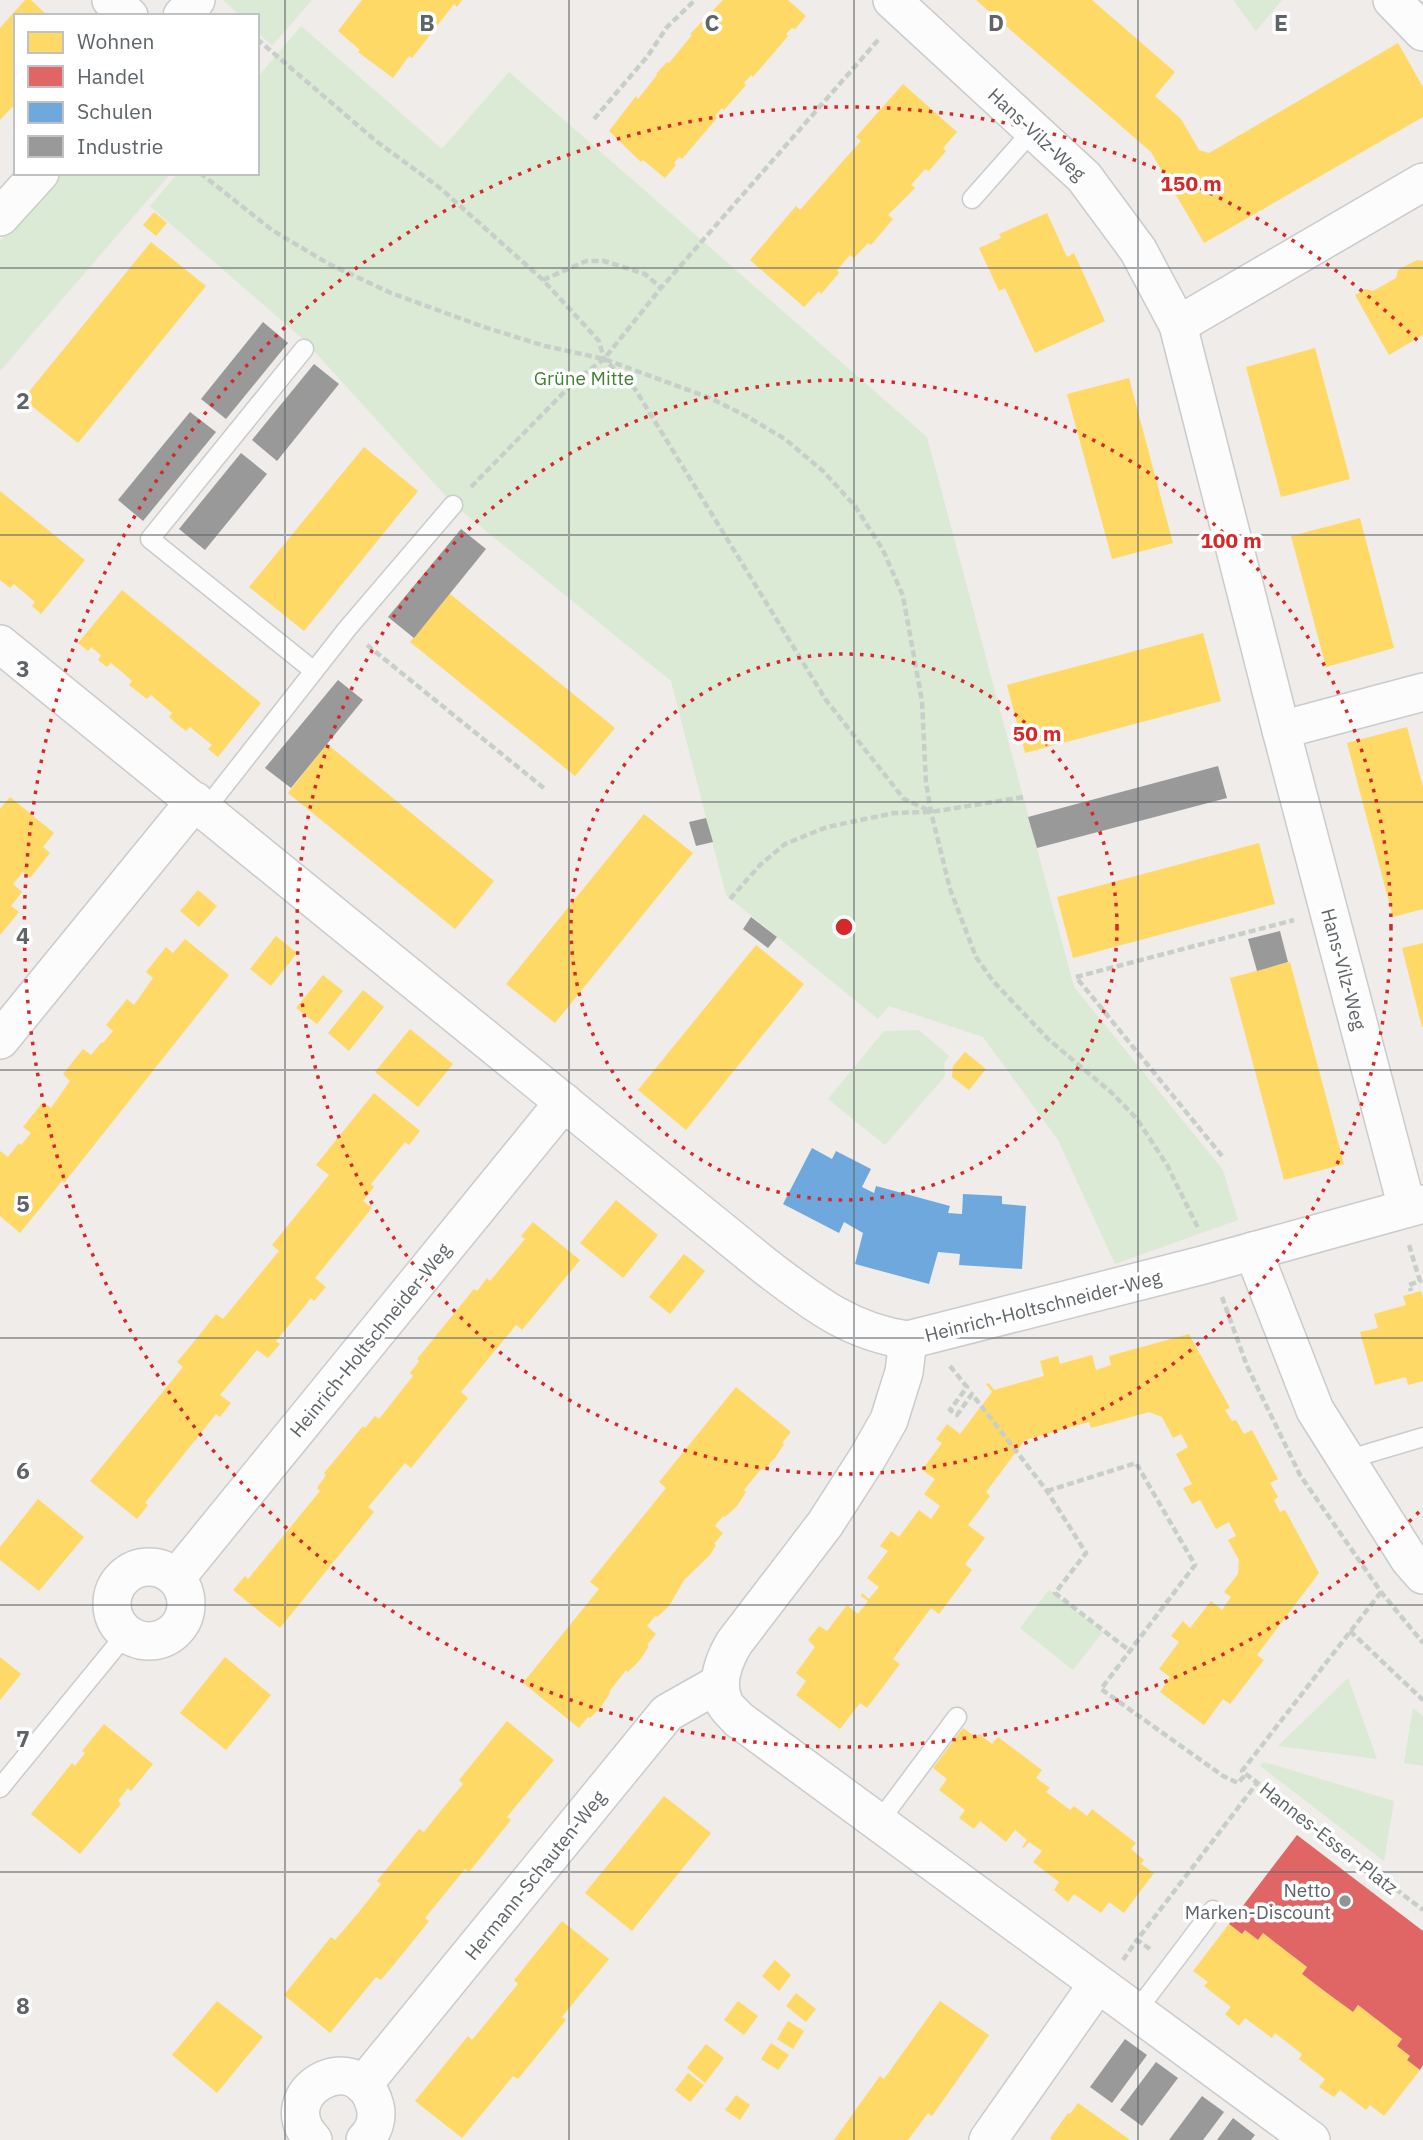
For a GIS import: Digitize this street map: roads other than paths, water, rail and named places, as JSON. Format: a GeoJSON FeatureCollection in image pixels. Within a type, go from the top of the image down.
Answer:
{"type":"FeatureCollection","features":[{"type":"Feature","properties":{"kind":"street"},"geometry":{"type":"LineString","coordinates":[[111,0],[127,14]]}},
{"type":"Feature","properties":{"kind":"street"},"geometry":{"type":"LineString","coordinates":[[184,14],[196,0]]}},
{"type":"Feature","properties":{"kind":"street"},"geometry":{"type":"LineString","coordinates":[[1392,0],[1423,32]]}},
{"type":"Feature","properties":{"kind":"street","name":"Hans-Vilz-Weg"},"geometry":{"type":"LineString","coordinates":[[897,6],[1084,177],[1131,239],[1178,325],[1281,730],[1409,1207]]}},
{"type":"Feature","properties":{"kind":"street"},"geometry":{"type":"LineString","coordinates":[[0,217],[38,175]]}},
{"type":"Feature","properties":{"kind":"street"},"geometry":{"type":"LineString","coordinates":[[1178,325],[1423,182]]}},
{"type":"Feature","properties":{"kind":"street","name":"Heinrich-Holtschneider-Weg"},"geometry":{"type":"LineString","coordinates":[[0,645],[818,1307],[858,1328],[886,1337],[918,1338],[1253,1251],[1409,1207]]}},
{"type":"Feature","properties":{"kind":"street"},"geometry":{"type":"LineString","coordinates":[[1281,730],[1423,692]]}},
{"type":"Feature","properties":{"kind":"street"},"geometry":{"type":"LineString","coordinates":[[0,1040],[200,806]]}},
{"type":"Feature","properties":{"kind":"street","name":"Heinrich-Holtschneider-Weg"},"geometry":{"type":"LineString","coordinates":[[176,1578],[564,1102]]}},
{"type":"Feature","properties":{"kind":"street"},"geometry":{"type":"LineString","coordinates":[[1253,1251],[1315,1410],[1409,1559],[1423,1575]]}},
{"type":"Feature","properties":{"kind":"street"},"geometry":{"type":"LineString","coordinates":[[918,1338],[889,1420],[825,1524],[734,1643],[724,1660],[720,1683],[724,1703],[738,1719],[1311,2140]]}},
{"type":"Feature","properties":{"kind":"street"},"geometry":{"type":"LineString","coordinates":[[148,1567],[163,1569],[176,1578],[184,1590],[187,1603],[185,1617],[178,1630],[153,1642],[139,1641],[126,1634],[116,1623],[112,1608],[113,1592],[121,1579],[133,1570],[148,1567]]}},
{"type":"Feature","properties":{"kind":"street","name":"Hermann-Schauten-Weg"},"geometry":{"type":"LineString","coordinates":[[363,2085],[667,1713],[720,1683]]}},
{"type":"Feature","properties":{"kind":"street"},"geometry":{"type":"LineString","coordinates":[[988,2140],[1097,1985]]}},
{"type":"Feature","properties":{"kind":"street"},"geometry":{"type":"LineString","coordinates":[[313,2140],[306,2133],[301,2118],[302,2102],[310,2089],[322,2079],[337,2075],[351,2077],[363,2085],[372,2096],[376,2110],[375,2124],[365,2140]]}},
{"type":"Feature","properties":{"kind":"lane"},"geometry":{"type":"LineString","coordinates":[[972,199],[1033,130]]}},
{"type":"Feature","properties":{"kind":"lane"},"geometry":{"type":"LineString","coordinates":[[304,349],[150,538],[314,671]]}},
{"type":"Feature","properties":{"kind":"lane"},"geometry":{"type":"LineString","coordinates":[[200,806],[453,505]]}},
{"type":"Feature","properties":{"kind":"lane"},"geometry":{"type":"LineString","coordinates":[[1346,1460],[1423,1437]]}},
{"type":"Feature","properties":{"kind":"lane"},"geometry":{"type":"LineString","coordinates":[[0,1788],[126,1634]]}},
{"type":"Feature","properties":{"kind":"lane"},"geometry":{"type":"LineString","coordinates":[[878,1823],[957,1717]]}},
{"type":"Feature","properties":{"kind":"lane"},"geometry":{"type":"LineString","coordinates":[[1135,2013],[1213,1910]]}},
{"type":"Feature","properties":{"kind":"place","name":"Netto Marken-Discount"},"geometry":{"type":"Point","coordinates":[1345,1901]}},
{"type":"Feature","properties":{"kind":"park label","name":"Grüne Mitte"},"geometry":{"type":"Point","coordinates":[584,378]}}]}
